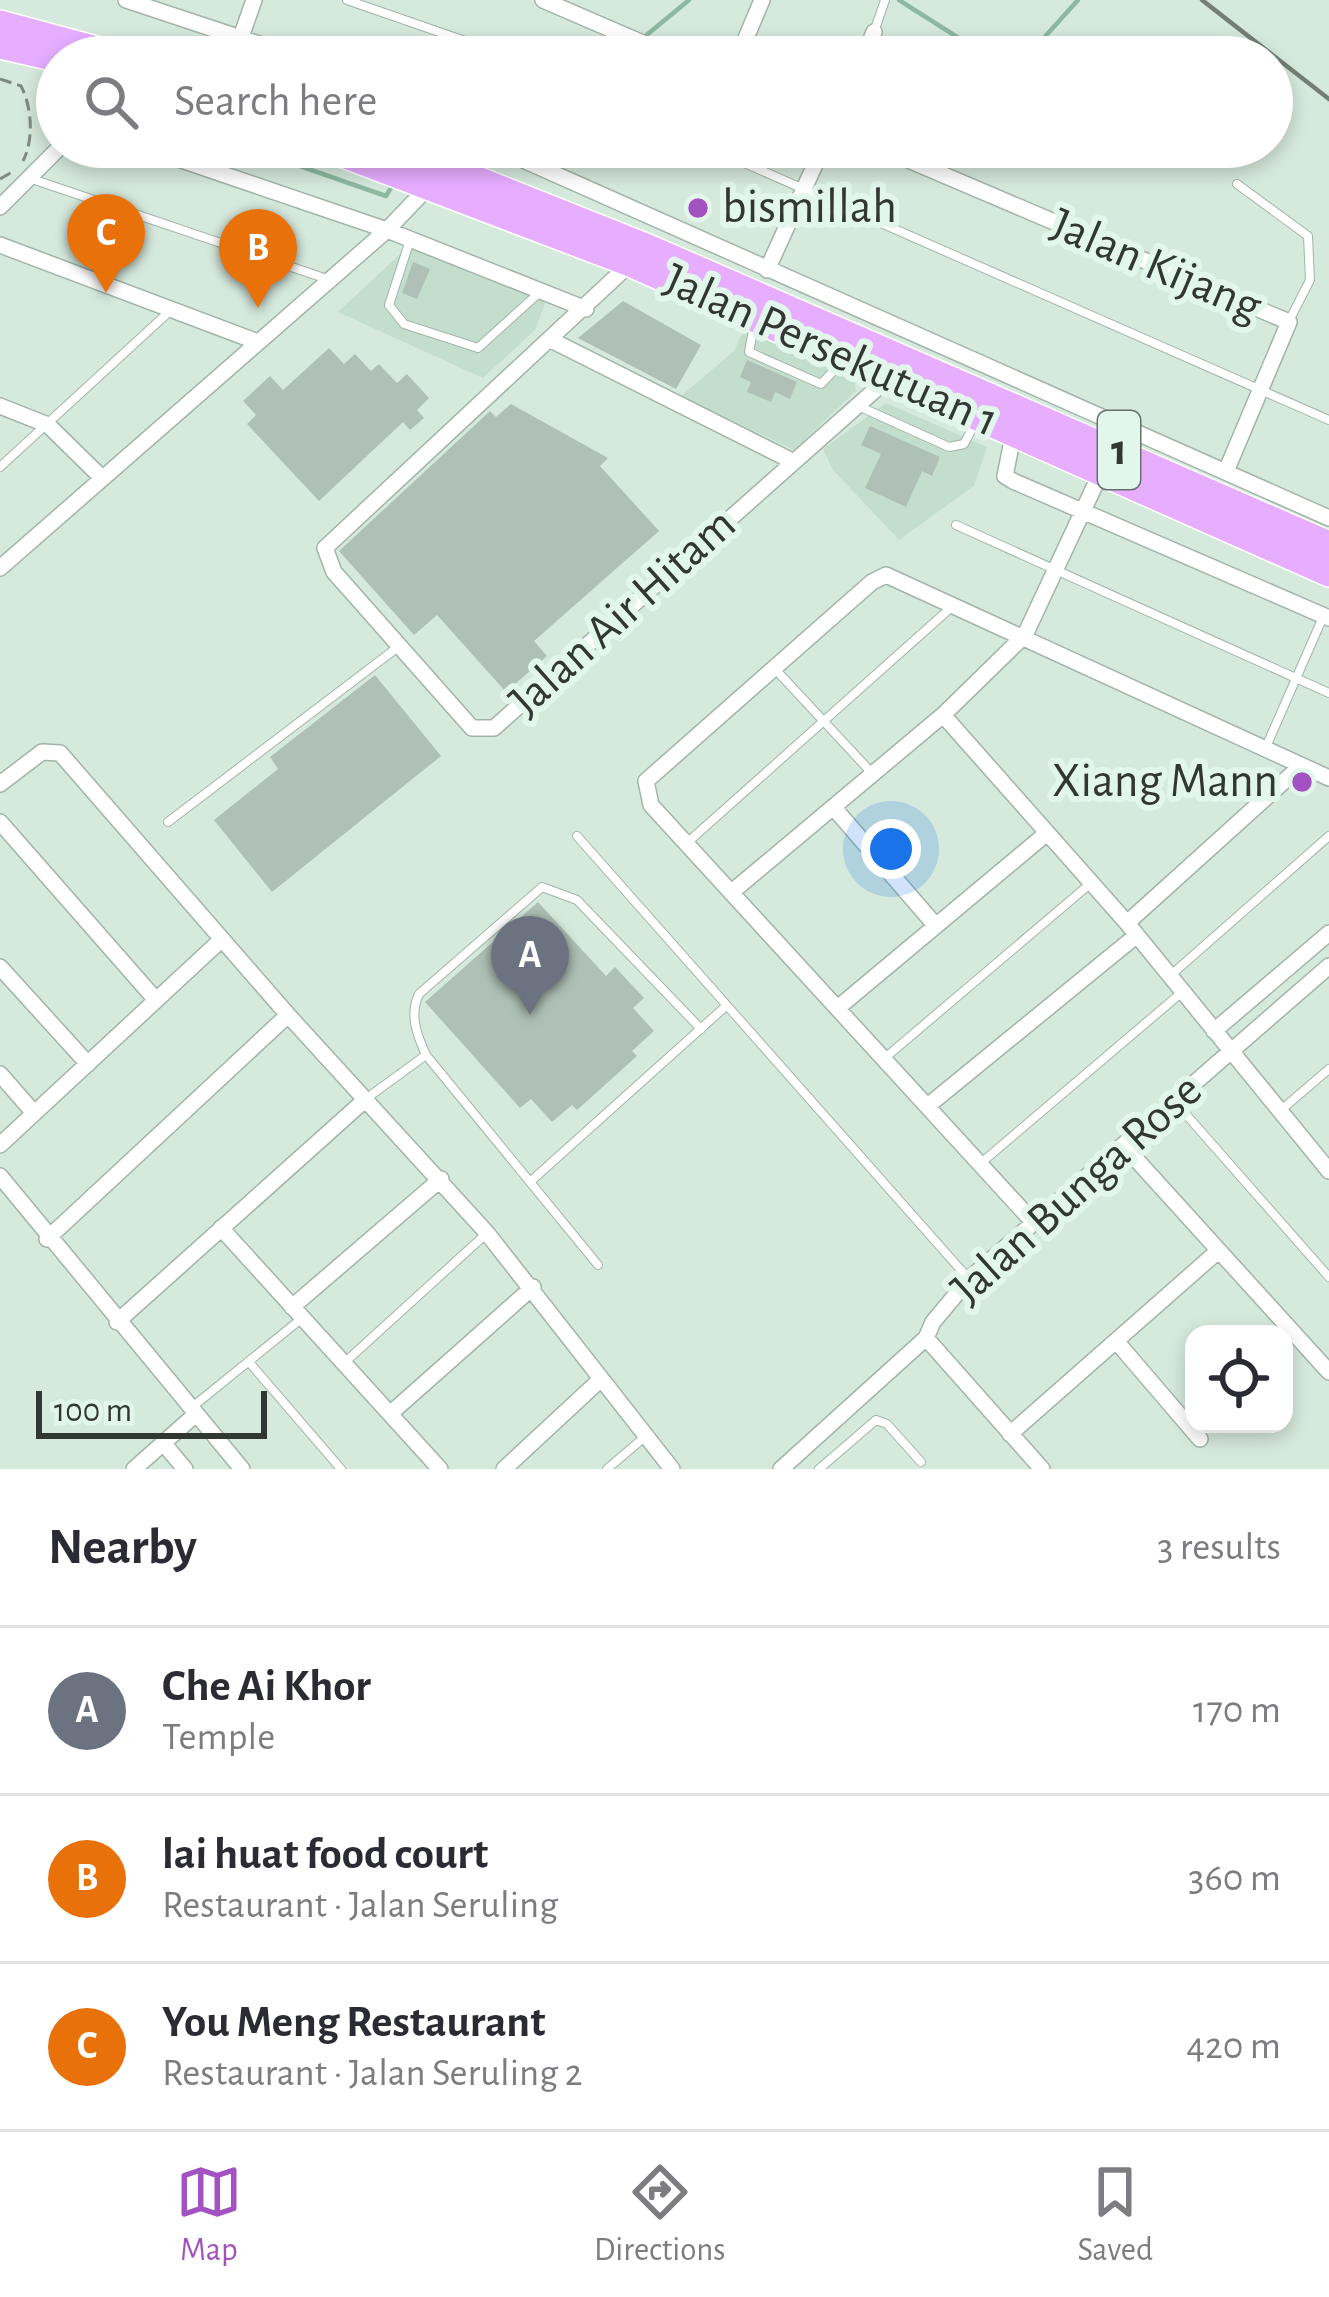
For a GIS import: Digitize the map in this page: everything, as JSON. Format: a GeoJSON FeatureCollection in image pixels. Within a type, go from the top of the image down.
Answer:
{"type":"FeatureCollection","features":[{"type":"Feature","properties":{"kind":"highway"},"geometry":{"type":"LineString","coordinates":[[0,24],[44,36]]}},
{"type":"Feature","properties":{"kind":"highway"},"geometry":{"type":"LineString","coordinates":[[0,45],[36,53]]}},
{"type":"Feature","properties":{"kind":"highway","name":"Jalan Persekutuan 1"},"geometry":{"type":"LineString","coordinates":[[411,168],[440,175],[639,255],[1108,459],[1329,545]]}},
{"type":"Feature","properties":{"kind":"highway","name":"Jalan Persekutuan 1"},"geometry":{"type":"LineString","coordinates":[[428,168],[440,175]]}},
{"type":"Feature","properties":{"kind":"highway","name":"Jalan Persekutuan 1"},"geometry":{"type":"LineString","coordinates":[[639,255],[755,318],[846,358],[898,368],[979,417],[1108,459],[1329,573]]}},
{"type":"Feature","properties":{"kind":"street"},"geometry":{"type":"LineString","coordinates":[[126,0],[234,36]]}},
{"type":"Feature","properties":{"kind":"street"},"geometry":{"type":"LineString","coordinates":[[241,36],[254,0]]}},
{"type":"Feature","properties":{"kind":"street"},"geometry":{"type":"LineString","coordinates":[[544,0],[627,36]]}},
{"type":"Feature","properties":{"kind":"street"},"geometry":{"type":"LineString","coordinates":[[747,36],[760,5]]}},
{"type":"Feature","properties":{"kind":"street"},"geometry":{"type":"LineString","coordinates":[[872,36],[874,32]]}},
{"type":"Feature","properties":{"kind":"street"},"geometry":{"type":"LineString","coordinates":[[0,207],[39,168]]}},
{"type":"Feature","properties":{"kind":"street"},"geometry":{"type":"LineString","coordinates":[[205,168],[387,230],[586,309]]}},
{"type":"Feature","properties":{"kind":"street"},"geometry":{"type":"LineString","coordinates":[[540,168],[1329,518]]}},
{"type":"Feature","properties":{"kind":"street"},"geometry":{"type":"LineString","coordinates":[[766,270],[814,168]]}},
{"type":"Feature","properties":{"kind":"street","name":"Jalan Kijang"},"geometry":{"type":"LineString","coordinates":[[927,168],[1288,322],[1227,469]]}},
{"type":"Feature","properties":{"kind":"street"},"geometry":{"type":"LineString","coordinates":[[0,568],[387,230],[440,175]]}},
{"type":"Feature","properties":{"kind":"street"},"geometry":{"type":"LineString","coordinates":[[0,244],[256,341]]}},
{"type":"Feature","properties":{"kind":"street"},"geometry":{"type":"LineString","coordinates":[[639,255],[553,341],[794,462]]}},
{"type":"Feature","properties":{"kind":"street","name":"Jalan Air Hitam"},"geometry":{"type":"LineString","coordinates":[[553,341],[338,530],[325,548],[326,559],[464,724],[494,728],[898,368]]}},
{"type":"Feature","properties":{"kind":"street"},"geometry":{"type":"LineString","coordinates":[[0,406],[48,424],[101,477]]}},
{"type":"Feature","properties":{"kind":"street"},"geometry":{"type":"LineString","coordinates":[[1014,430],[1005,476],[1326,616]]}},
{"type":"Feature","properties":{"kind":"street"},"geometry":{"type":"LineString","coordinates":[[733,891],[943,716],[1025,635],[1081,507],[1108,459]]}},
{"type":"Feature","properties":{"kind":"street"},"geometry":{"type":"LineString","coordinates":[[1034,1223],[930,1104],[652,806],[644,789],[652,773],[886,575],[956,603],[1329,778]]}},
{"type":"Feature","properties":{"kind":"street"},"geometry":{"type":"LineString","coordinates":[[943,716],[1132,929],[1326,1161]]}},
{"type":"Feature","properties":{"kind":"street"},"geometry":{"type":"LineString","coordinates":[[0,784],[51,751],[67,760],[288,1016],[441,1179],[532,1287],[672,1469]]}},
{"type":"Feature","properties":{"kind":"street"},"geometry":{"type":"LineString","coordinates":[[0,756],[14,772]]}},
{"type":"Feature","properties":{"kind":"street"},"geometry":{"type":"LineString","coordinates":[[930,1104],[1132,929],[1301,766]]}},
{"type":"Feature","properties":{"kind":"street"},"geometry":{"type":"LineString","coordinates":[[834,808],[936,926]]}},
{"type":"Feature","properties":{"kind":"street"},"geometry":{"type":"LineString","coordinates":[[0,822],[156,1000]]}},
{"type":"Feature","properties":{"kind":"street"},"geometry":{"type":"LineString","coordinates":[[840,1006],[1047,833]]}},
{"type":"Feature","properties":{"kind":"street"},"geometry":{"type":"LineString","coordinates":[[1214,1031],[1329,932]]}},
{"type":"Feature","properties":{"kind":"street"},"geometry":{"type":"LineString","coordinates":[[0,1145],[221,940]]}},
{"type":"Feature","properties":{"kind":"street","name":"Jalan Bunga Rose"},"geometry":{"type":"LineString","coordinates":[[781,1469],[926,1338],[933,1322],[969,1279],[1329,966]]}},
{"type":"Feature","properties":{"kind":"street"},"geometry":{"type":"LineString","coordinates":[[0,967],[88,1064]]}},
{"type":"Feature","properties":{"kind":"street"},"geometry":{"type":"LineString","coordinates":[[47,1239],[288,1016]]}},
{"type":"Feature","properties":{"kind":"street"},"geometry":{"type":"LineString","coordinates":[[0,1074],[34,1113]]}},
{"type":"Feature","properties":{"kind":"street"},"geometry":{"type":"LineString","coordinates":[[117,1322],[366,1099]]}},
{"type":"Feature","properties":{"kind":"street"},"geometry":{"type":"LineString","coordinates":[[1124,1146],[1217,1252],[1325,1360]]}},
{"type":"Feature","properties":{"kind":"street"},"geometry":{"type":"LineString","coordinates":[[0,1176],[47,1239],[242,1469]]}},
{"type":"Feature","properties":{"kind":"street"},"geometry":{"type":"LineString","coordinates":[[297,1312],[441,1179]]}},
{"type":"Feature","properties":{"kind":"street"},"geometry":{"type":"LineString","coordinates":[[221,1228],[440,1469]]}},
{"type":"Feature","properties":{"kind":"street"},"geometry":{"type":"LineString","coordinates":[[1010,1434],[1217,1252]]}},
{"type":"Feature","properties":{"kind":"street"},"geometry":{"type":"LineString","coordinates":[[391,1413],[532,1287]]}},
{"type":"Feature","properties":{"kind":"street"},"geometry":{"type":"LineString","coordinates":[[926,1338],[1042,1469]]}},
{"type":"Feature","properties":{"kind":"street"},"geometry":{"type":"LineString","coordinates":[[1116,1341],[1200,1439]]}},
{"type":"Feature","properties":{"kind":"street"},"geometry":{"type":"LineString","coordinates":[[504,1469],[602,1379]]}},
{"type":"Feature","properties":{"kind":"street"},"geometry":{"type":"LineString","coordinates":[[134,1469],[193,1412]]}},
{"type":"Feature","properties":{"kind":"street"},"geometry":{"type":"LineString","coordinates":[[164,1444],[184,1469]]}},
{"type":"Feature","properties":{"kind":"lane"},"geometry":{"type":"LineString","coordinates":[[347,0],[451,36]]}},
{"type":"Feature","properties":{"kind":"lane"},"geometry":{"type":"LineString","coordinates":[[874,32],[885,0]]}},
{"type":"Feature","properties":{"kind":"lane"},"geometry":{"type":"LineString","coordinates":[[755,168],[1329,420]]}},
{"type":"Feature","properties":{"kind":"lane"},"geometry":{"type":"LineString","coordinates":[[29,178],[329,279]]}},
{"type":"Feature","properties":{"kind":"lane"},"geometry":{"type":"LineString","coordinates":[[1237,184],[1307,236],[1310,280],[1288,322]]}},
{"type":"Feature","properties":{"kind":"lane"},"geometry":{"type":"LineString","coordinates":[[410,239],[389,305],[404,324],[478,348],[541,291]]}},
{"type":"Feature","properties":{"kind":"lane"},"geometry":{"type":"LineString","coordinates":[[0,467],[172,310]]}},
{"type":"Feature","properties":{"kind":"lane"},"geometry":{"type":"LineString","coordinates":[[856,405],[949,447],[964,444],[979,417]]}},
{"type":"Feature","properties":{"kind":"lane"},"geometry":{"type":"LineString","coordinates":[[956,525],[1329,693]]}},
{"type":"Feature","properties":{"kind":"lane"},"geometry":{"type":"LineString","coordinates":[[687,843],[826,724],[956,603]]}},
{"type":"Feature","properties":{"kind":"lane"},"geometry":{"type":"LineString","coordinates":[[1266,748],[1326,616]]}},
{"type":"Feature","properties":{"kind":"lane"},"geometry":{"type":"LineString","coordinates":[[168,822],[398,647]]}},
{"type":"Feature","properties":{"kind":"lane"},"geometry":{"type":"LineString","coordinates":[[774,668],[873,775]]}},
{"type":"Feature","properties":{"kind":"lane"},"geometry":{"type":"LineString","coordinates":[[577,836],[969,1279]]}},
{"type":"Feature","properties":{"kind":"lane"},"geometry":{"type":"LineString","coordinates":[[1170,976],[1329,836]]}},
{"type":"Feature","properties":{"kind":"lane"},"geometry":{"type":"LineString","coordinates":[[886,1057],[1091,883]]}},
{"type":"Feature","properties":{"kind":"lane"},"geometry":{"type":"LineString","coordinates":[[598,1265],[426,1055],[415,1028],[413,1006],[418,994],[542,887],[577,900],[700,1029]]}},
{"type":"Feature","properties":{"kind":"lane"},"geometry":{"type":"LineString","coordinates":[[981,1163],[1182,991]]}},
{"type":"Feature","properties":{"kind":"lane"},"geometry":{"type":"LineString","coordinates":[[531,1181],[727,1006]]}},
{"type":"Feature","properties":{"kind":"lane"},"geometry":{"type":"LineString","coordinates":[[366,1099],[426,1055]]}},
{"type":"Feature","properties":{"kind":"lane"},"geometry":{"type":"LineString","coordinates":[[1280,1111],[1329,1070]]}},
{"type":"Feature","properties":{"kind":"lane"},"geometry":{"type":"LineString","coordinates":[[1174,1102],[1329,1277]]}},
{"type":"Feature","properties":{"kind":"lane"},"geometry":{"type":"LineString","coordinates":[[343,1364],[487,1233]]}},
{"type":"Feature","properties":{"kind":"lane"},"geometry":{"type":"LineString","coordinates":[[193,1412],[297,1312]]}},
{"type":"Feature","properties":{"kind":"lane"},"geometry":{"type":"LineString","coordinates":[[249,1362],[341,1469]]}},
{"type":"Feature","properties":{"kind":"lane"},"geometry":{"type":"LineString","coordinates":[[819,1469],[877,1420],[887,1424],[921,1462]]}},
{"type":"Feature","properties":{"kind":"lane"},"geometry":{"type":"LineString","coordinates":[[607,1469],[647,1435]]}},
{"type":"Feature","properties":{"kind":"path"},"geometry":{"type":"LineString","coordinates":[[0,79],[25,91],[29,120],[27,155],[0,179]]}},
{"type":"Feature","properties":{"kind":"shaded area"},"geometry":{"type":"Polygon","coordinates":[[[412,243],[546,301],[535,330],[483,378],[338,312],[412,243]]]}},
{"type":"Feature","properties":{"kind":"shaded area"},"geometry":{"type":"Polygon","coordinates":[[[745,327],[854,379],[856,391],[794,450],[681,396],[734,351],[745,327]]]}},
{"type":"Feature","properties":{"kind":"shaded area"},"geometry":{"type":"Polygon","coordinates":[[[886,403],[987,447],[974,486],[899,540],[833,470],[823,449],[886,403]]]}},
{"type":"Feature","properties":{"kind":"building"},"geometry":{"type":"Polygon","coordinates":[[[413,262],[430,269],[417,299],[402,293],[413,262]]]}},
{"type":"Feature","properties":{"kind":"building"},"geometry":{"type":"Polygon","coordinates":[[[623,301],[701,345],[676,389],[578,338],[623,301]]]}},
{"type":"Feature","properties":{"kind":"building"},"geometry":{"type":"Polygon","coordinates":[[[329,348],[344,364],[355,354],[371,371],[379,364],[397,383],[407,374],[429,398],[417,410],[424,418],[410,430],[403,422],[319,501],[247,424],[256,415],[243,401],[270,376],[283,390],[329,348]]]}},
{"type":"Feature","properties":{"kind":"building"},"geometry":{"type":"Polygon","coordinates":[[[747,360],[797,382],[790,399],[775,392],[771,402],[747,392],[751,382],[740,377],[747,360]]]}},
{"type":"Feature","properties":{"kind":"building"},"geometry":{"type":"Polygon","coordinates":[[[511,404],[608,458],[600,466],[659,531],[534,641],[547,656],[506,692],[437,615],[414,635],[339,551],[490,411],[496,417],[511,404]]]}},
{"type":"Feature","properties":{"kind":"building"},"geometry":{"type":"Polygon","coordinates":[[[870,426],[940,457],[932,476],[922,471],[906,507],[865,488],[881,454],[861,445],[870,426]]]}},
{"type":"Feature","properties":{"kind":"building"},"geometry":{"type":"Polygon","coordinates":[[[375,675],[441,756],[272,892],[214,820],[278,769],[270,757],[375,675]]]}},
{"type":"Feature","properties":{"kind":"building"},"geometry":{"type":"Polygon","coordinates":[[[538,902],[606,976],[615,967],[644,998],[633,1008],[654,1031],[632,1051],[637,1056],[577,1110],[572,1105],[552,1122],[531,1099],[520,1108],[425,1002],[538,902]]]}},
{"type":"Feature","properties":{"kind":"waterway"},"geometry":{"type":"LineString","coordinates":[[645,36],[689,0]]}},
{"type":"Feature","properties":{"kind":"waterway"},"geometry":{"type":"LineString","coordinates":[[899,0],[956,36]]}},
{"type":"Feature","properties":{"kind":"waterway"},"geometry":{"type":"LineString","coordinates":[[1046,36],[1078,0]]}},
{"type":"Feature","properties":{"kind":"waterway"},"geometry":{"type":"LineString","coordinates":[[305,168],[386,196],[392,186]]}},
{"type":"Feature","properties":{"kind":"railway"},"geometry":{"type":"LineString","coordinates":[[1202,0],[1248,36]]}},
{"type":"Feature","properties":{"kind":"railway"},"geometry":{"type":"LineString","coordinates":[[1293,71],[1329,99]]}},
{"type":"Feature","properties":{"kind":"place","name":"bismillah"},"geometry":{"type":"Point","coordinates":[698,208]}},
{"type":"Feature","properties":{"kind":"place","name":"You Meng Restaurant"},"geometry":{"type":"Point","coordinates":[106,293]}},
{"type":"Feature","properties":{"kind":"place","name":"lai huat food court"},"geometry":{"type":"Point","coordinates":[258,308]}},
{"type":"Feature","properties":{"kind":"place","name":"Xiang Mann"},"geometry":{"type":"Point","coordinates":[1302,782]}},
{"type":"Feature","properties":{"kind":"place","name":"Che Ai Khor"},"geometry":{"type":"Point","coordinates":[530,1015]}}]}
